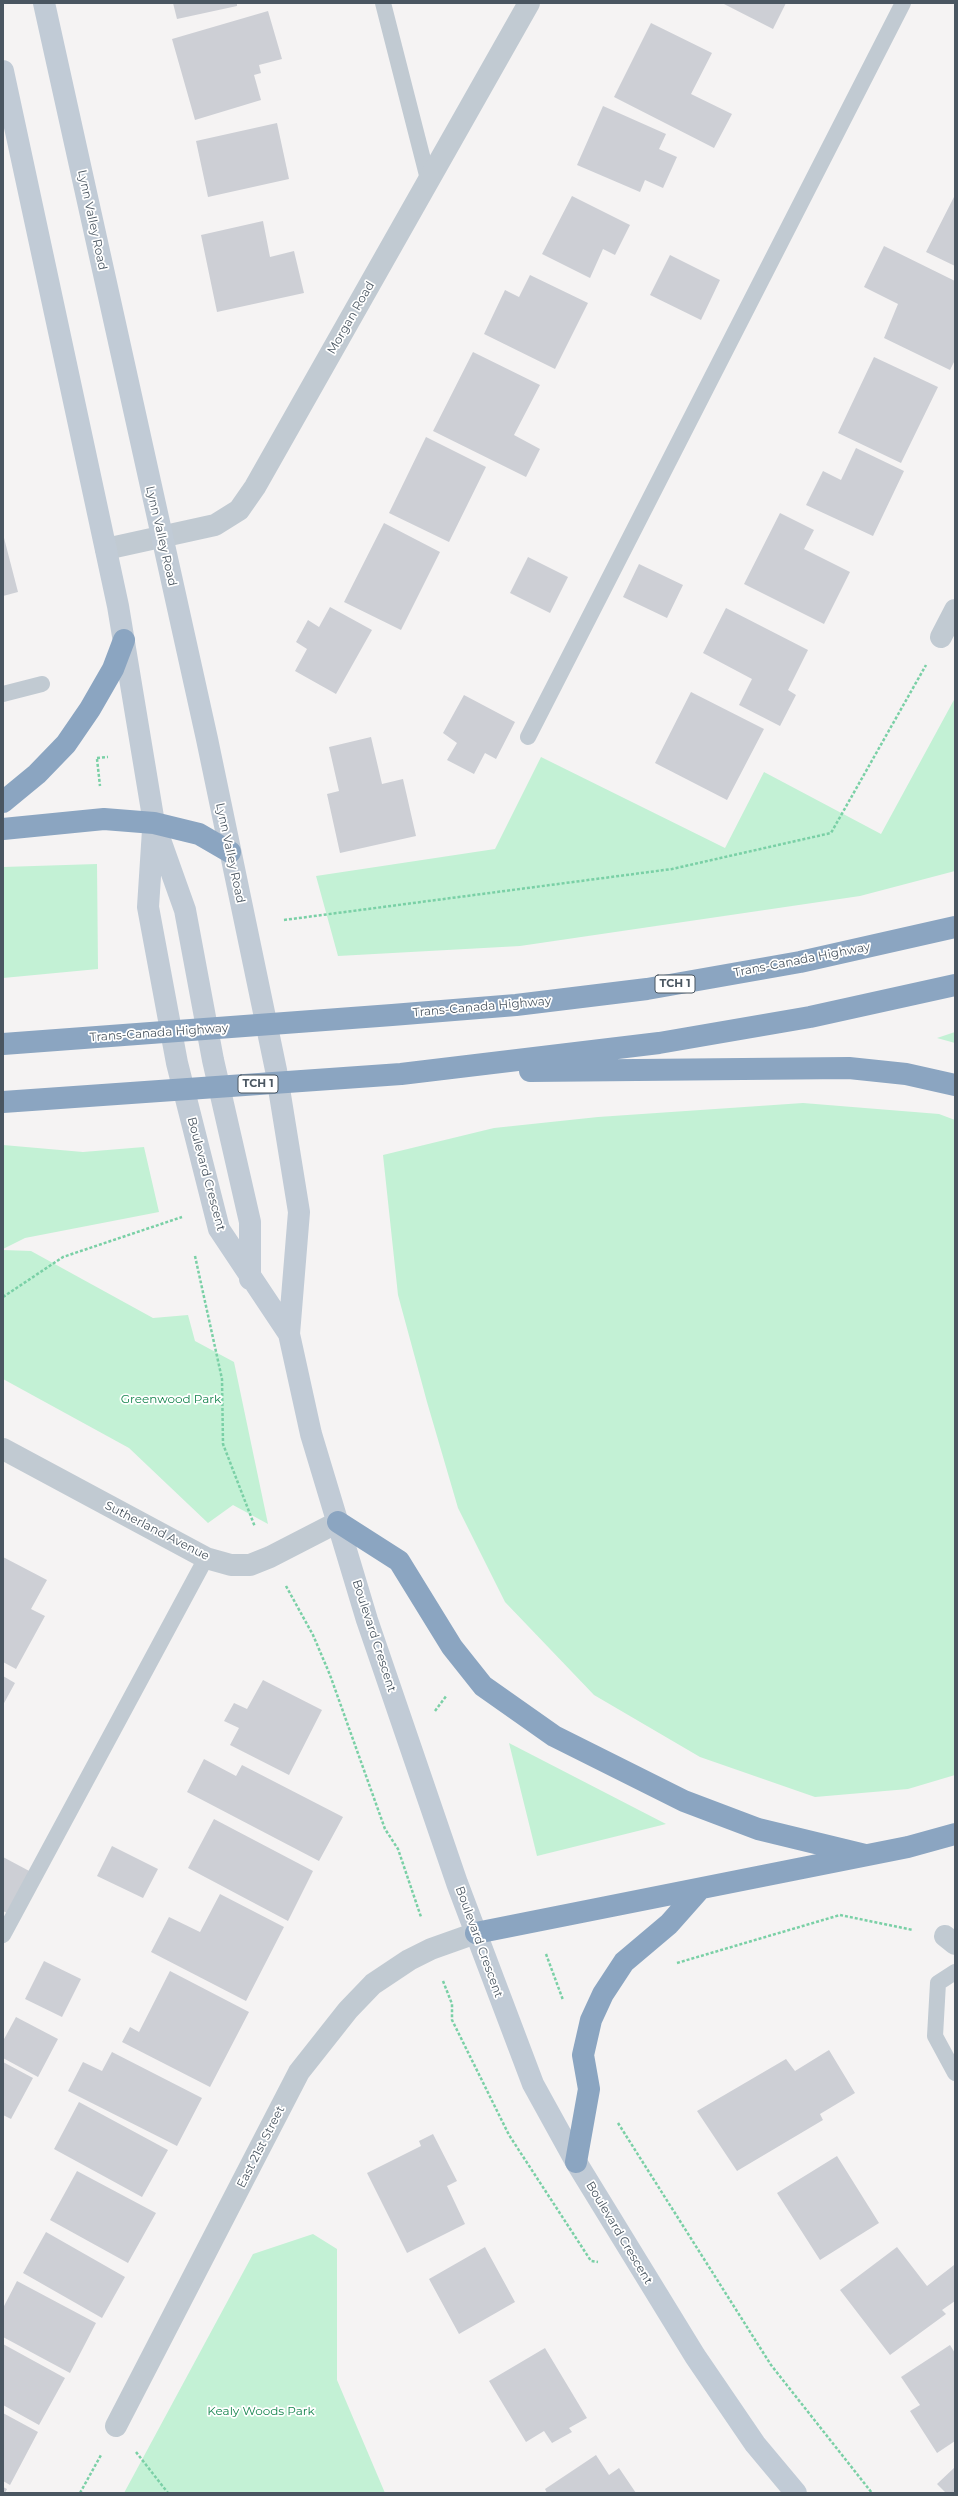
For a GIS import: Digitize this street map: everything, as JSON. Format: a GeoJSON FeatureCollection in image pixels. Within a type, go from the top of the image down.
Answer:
{"type":"FeatureCollection","features":[{"type":"Feature","properties":{"kind":"highway"},"geometry":{"type":"LineString","coordinates":[[3,802],[37,774],[66,744],[90,709],[113,669],[124,640]]}},
{"type":"Feature","properties":{"kind":"highway"},"geometry":{"type":"LineString","coordinates":[[3,829],[104,819],[154,823],[199,834],[230,852]]}},
{"type":"Feature","properties":{"kind":"highway","name":"Trans-Canada Highway"},"geometry":{"type":"LineString","coordinates":[[3,1044],[111,1037],[516,1005],[648,989],[800,962],[955,927]]}},
{"type":"Feature","properties":{"kind":"highway","name":"TCH 1"},"geometry":{"type":"LineString","coordinates":[[3,1102],[400,1074],[659,1043],[810,1017],[955,985]]}},
{"type":"Feature","properties":{"kind":"highway"},"geometry":{"type":"LineString","coordinates":[[400,1074],[849,1068],[906,1074],[955,1085]]}},
{"type":"Feature","properties":{"kind":"highway"},"geometry":{"type":"LineString","coordinates":[[338,1522],[399,1561],[452,1647],[483,1686],[554,1736],[684,1801],[758,1829],[865,1855]]}},
{"type":"Feature","properties":{"kind":"highway"},"geometry":{"type":"LineString","coordinates":[[476,1933],[865,1855],[955,1834]]}},
{"type":"Feature","properties":{"kind":"highway"},"geometry":{"type":"LineString","coordinates":[[576,2162],[589,2089],[583,2055],[591,2020],[600,2000],[624,1962],[669,1924],[700,1889]]}},
{"type":"Feature","properties":{"kind":"main road","name":"Lynn Valley Road"},"geometry":{"type":"LineString","coordinates":[[44,3],[161,537],[208,739],[276,1070]]}},
{"type":"Feature","properties":{"kind":"main road"},"geometry":{"type":"LineString","coordinates":[[3,71],[106,549],[124,640],[154,823],[185,910],[213,1060],[250,1222],[250,1279]]}},
{"type":"Feature","properties":{"kind":"main road","name":"Boulevard Crescent"},"geometry":{"type":"LineString","coordinates":[[154,823],[148,907],[177,1063],[219,1229],[250,1279],[289,1334]]}},
{"type":"Feature","properties":{"kind":"main road","name":"Boulevard Crescent"},"geometry":{"type":"LineString","coordinates":[[276,1070],[298,1212],[289,1334],[311,1434],[367,1620],[476,1933],[533,2084],[576,2162],[695,2356],[755,2444],[796,2493]]}},
{"type":"Feature","properties":{"kind":"street","name":"Morgan Road"},"geometry":{"type":"LineString","coordinates":[[106,549],[215,525],[239,510],[255,487],[530,3]]}},
{"type":"Feature","properties":{"kind":"street"},"geometry":{"type":"LineString","coordinates":[[941,637],[955,610]]}},
{"type":"Feature","properties":{"kind":"street","name":"Sutherland Avenue"},"geometry":{"type":"LineString","coordinates":[[3,1449],[206,1558],[231,1565],[250,1565],[338,1522]]}},
{"type":"Feature","properties":{"kind":"street","name":"East 21st Street"},"geometry":{"type":"LineString","coordinates":[[116,2426],[300,2072],[348,2010],[373,1984],[409,1960],[431,1949],[476,1933]]}},
{"type":"Feature","properties":{"kind":"lane"},"geometry":{"type":"LineString","coordinates":[[383,3],[429,183]]}},
{"type":"Feature","properties":{"kind":"lane"},"geometry":{"type":"LineString","coordinates":[[528,737],[904,3]]}},
{"type":"Feature","properties":{"kind":"lane"},"geometry":{"type":"LineString","coordinates":[[3,694],[42,684]]}},
{"type":"Feature","properties":{"kind":"lane"},"geometry":{"type":"LineString","coordinates":[[3,1935],[206,1558]]}},
{"type":"Feature","properties":{"kind":"lane"},"geometry":{"type":"LineString","coordinates":[[955,1972],[938,1983],[935,2036],[955,2073]]}},
{"type":"Feature","properties":{"kind":"path"},"geometry":{"type":"LineString","coordinates":[[284,920],[672,869],[831,833],[941,637]]}},
{"type":"Feature","properties":{"kind":"path"},"geometry":{"type":"LineString","coordinates":[[96,752],[101,792]]}},
{"type":"Feature","properties":{"kind":"path"},"geometry":{"type":"LineString","coordinates":[[97,759],[109,756]]}},
{"type":"Feature","properties":{"kind":"path"},"geometry":{"type":"LineString","coordinates":[[3,1297],[63,1257],[186,1216]]}},
{"type":"Feature","properties":{"kind":"path"},"geometry":{"type":"LineString","coordinates":[[284,1582],[313,1635],[330,1675],[385,1829]]}},
{"type":"Feature","properties":{"kind":"path"},"geometry":{"type":"LineString","coordinates":[[410,1743],[469,1668]]}},
{"type":"Feature","properties":{"kind":"path"},"geometry":{"type":"LineString","coordinates":[[676,1964],[840,1915],[950,1940]]}},
{"type":"Feature","properties":{"kind":"path"},"geometry":{"type":"LineString","coordinates":[[546,1952],[562,1999],[567,2003]]}},
{"type":"Feature","properties":{"kind":"path"},"geometry":{"type":"LineString","coordinates":[[452,2020],[509,2136],[591,2262]]}},
{"type":"Feature","properties":{"kind":"path"},"geometry":{"type":"LineString","coordinates":[[616,2120],[771,2365],[872,2493]]}},
{"type":"Feature","properties":{"kind":"path"},"geometry":{"type":"LineString","coordinates":[[80,2493],[116,2426],[168,2493]]}},
{"type":"Feature","properties":{"kind":"green space"},"geometry":{"type":"Polygon","coordinates":[[[955,698],[955,871],[860,896],[520,946],[338,956],[316,876],[495,849],[541,757],[725,848],[764,772],[881,834],[955,698]]]}},
{"type":"Feature","properties":{"kind":"green space"},"geometry":{"type":"Polygon","coordinates":[[[97,864],[98,969],[3,978],[3,867],[97,864]]]}},
{"type":"Feature","properties":{"kind":"green space"},"geometry":{"type":"Polygon","coordinates":[[[955,1032],[955,1043],[937,1038],[955,1032]]]}},
{"type":"Feature","properties":{"kind":"green space"},"geometry":{"type":"Polygon","coordinates":[[[803,1103],[939,1114],[955,1120],[955,1775],[908,1789],[815,1797],[700,1757],[594,1695],[505,1602],[458,1508],[427,1402],[398,1295],[383,1155],[494,1128],[598,1117],[803,1103]]]}},
{"type":"Feature","properties":{"kind":"green space"},"geometry":{"type":"Polygon","coordinates":[[[3,1145],[83,1152],[144,1147],[159,1212],[25,1238],[3,1249],[3,1145]]]}},
{"type":"Feature","properties":{"kind":"green space","name":"Greenwood Park"},"geometry":{"type":"Polygon","coordinates":[[[3,1250],[31,1251],[153,1318],[188,1315],[195,1341],[234,1362],[268,1524],[233,1505],[208,1523],[129,1448],[3,1379],[3,1250]]]}},
{"type":"Feature","properties":{"kind":"green space"},"geometry":{"type":"Polygon","coordinates":[[[509,1743],[666,1824],[537,1856],[509,1743]]]}},
{"type":"Feature","properties":{"kind":"green space","name":"Kealy Woods Park"},"geometry":{"type":"Polygon","coordinates":[[[313,2234],[337,2249],[337,2380],[385,2493],[124,2493],[253,2254],[313,2234]]]}},
{"type":"Feature","properties":{"kind":"building"},"geometry":{"type":"Polygon","coordinates":[[[173,3],[237,3],[237,6],[177,19],[173,3]]]}},
{"type":"Feature","properties":{"kind":"building"},"geometry":{"type":"Polygon","coordinates":[[[722,3],[786,3],[773,29],[722,3]]]}},
{"type":"Feature","properties":{"kind":"building"},"geometry":{"type":"Polygon","coordinates":[[[268,11],[282,59],[259,65],[261,73],[254,75],[261,100],[195,120],[172,39],[268,11]]]}},
{"type":"Feature","properties":{"kind":"building"},"geometry":{"type":"Polygon","coordinates":[[[651,23],[712,53],[691,94],[732,114],[714,148],[614,97],[651,23]]]}},
{"type":"Feature","properties":{"kind":"building"},"geometry":{"type":"Polygon","coordinates":[[[603,106],[666,134],[659,149],[677,157],[663,188],[645,180],[640,192],[577,165],[603,106]]]}},
{"type":"Feature","properties":{"kind":"building"},"geometry":{"type":"Polygon","coordinates":[[[277,123],[289,179],[208,197],[196,141],[277,123]]]}},
{"type":"Feature","properties":{"kind":"building"},"geometry":{"type":"Polygon","coordinates":[[[955,195],[955,266],[926,252],[955,195]]]}},
{"type":"Feature","properties":{"kind":"building"},"geometry":{"type":"Polygon","coordinates":[[[572,196],[630,225],[615,255],[603,249],[590,278],[542,254],[572,196]]]}},
{"type":"Feature","properties":{"kind":"building"},"geometry":{"type":"Polygon","coordinates":[[[263,221],[270,257],[294,251],[304,293],[217,312],[201,235],[263,221]]]}},
{"type":"Feature","properties":{"kind":"building"},"geometry":{"type":"Polygon","coordinates":[[[884,246],[955,281],[955,360],[950,370],[884,338],[898,304],[864,287],[884,246]]]}},
{"type":"Feature","properties":{"kind":"building"},"geometry":{"type":"Polygon","coordinates":[[[670,255],[720,280],[701,320],[650,295],[670,255]]]}},
{"type":"Feature","properties":{"kind":"building"},"geometry":{"type":"Polygon","coordinates":[[[530,275],[588,303],[555,369],[484,334],[505,290],[519,297],[530,275]]]}},
{"type":"Feature","properties":{"kind":"building"},"geometry":{"type":"Polygon","coordinates":[[[473,352],[540,385],[514,435],[540,449],[526,477],[433,431],[473,352]]]}},
{"type":"Feature","properties":{"kind":"building"},"geometry":{"type":"Polygon","coordinates":[[[874,357],[938,387],[901,463],[838,433],[874,357]]]}},
{"type":"Feature","properties":{"kind":"building"},"geometry":{"type":"Polygon","coordinates":[[[426,437],[486,467],[449,542],[389,513],[426,437]]]}},
{"type":"Feature","properties":{"kind":"building"},"geometry":{"type":"Polygon","coordinates":[[[856,448],[904,471],[873,536],[806,505],[823,471],[841,480],[856,448]]]}},
{"type":"Feature","properties":{"kind":"building"},"geometry":{"type":"Polygon","coordinates":[[[780,513],[814,530],[804,549],[850,572],[824,624],[744,584],[780,513]]]}},
{"type":"Feature","properties":{"kind":"building"},"geometry":{"type":"Polygon","coordinates":[[[384,523],[440,552],[401,630],[344,602],[384,523]]]}},
{"type":"Feature","properties":{"kind":"building"},"geometry":{"type":"Polygon","coordinates":[[[3,534],[18,592],[3,596],[3,534]]]}},
{"type":"Feature","properties":{"kind":"building"},"geometry":{"type":"Polygon","coordinates":[[[528,557],[568,577],[550,613],[510,593],[528,557]]]}},
{"type":"Feature","properties":{"kind":"building"},"geometry":{"type":"Polygon","coordinates":[[[639,564],[683,585],[667,618],[623,597],[639,564]]]}},
{"type":"Feature","properties":{"kind":"building"},"geometry":{"type":"Polygon","coordinates":[[[330,607],[372,630],[336,694],[295,671],[307,649],[296,642],[308,620],[319,627],[330,607]]]}},
{"type":"Feature","properties":{"kind":"building"},"geometry":{"type":"Polygon","coordinates":[[[726,608],[808,650],[788,690],[796,695],[780,726],[739,705],[752,679],[703,653],[726,608]]]}},
{"type":"Feature","properties":{"kind":"building"},"geometry":{"type":"Polygon","coordinates":[[[691,692],[764,729],[727,800],[655,763],[691,692]]]}},
{"type":"Feature","properties":{"kind":"building"},"geometry":{"type":"Polygon","coordinates":[[[464,695],[515,722],[496,759],[485,753],[474,774],[447,760],[457,743],[443,733],[464,695]]]}},
{"type":"Feature","properties":{"kind":"building"},"geometry":{"type":"Polygon","coordinates":[[[371,737],[382,784],[403,779],[416,836],[340,853],[327,794],[339,791],[329,747],[371,737]]]}},
{"type":"Feature","properties":{"kind":"building"},"geometry":{"type":"Polygon","coordinates":[[[3,1557],[47,1580],[31,1609],[45,1616],[16,1669],[3,1662],[3,1557]]]}},
{"type":"Feature","properties":{"kind":"building"},"geometry":{"type":"Polygon","coordinates":[[[3,1676],[15,1683],[3,1705],[3,1676]]]}},
{"type":"Feature","properties":{"kind":"building"},"geometry":{"type":"Polygon","coordinates":[[[263,1680],[322,1710],[289,1775],[230,1745],[239,1728],[224,1721],[234,1703],[247,1709],[263,1680]]]}},
{"type":"Feature","properties":{"kind":"building"},"geometry":{"type":"Polygon","coordinates":[[[204,1759],[236,1776],[242,1765],[343,1817],[319,1861],[187,1792],[204,1759]]]}},
{"type":"Feature","properties":{"kind":"building"},"geometry":{"type":"Polygon","coordinates":[[[214,1819],[313,1871],[288,1921],[188,1868],[214,1819]]]}},
{"type":"Feature","properties":{"kind":"building"},"geometry":{"type":"Polygon","coordinates":[[[112,1846],[158,1869],[143,1898],[97,1876],[112,1846]]]}},
{"type":"Feature","properties":{"kind":"building"},"geometry":{"type":"Polygon","coordinates":[[[3,1857],[33,1873],[11,1915],[3,1911],[3,1857]]]}},
{"type":"Feature","properties":{"kind":"building"},"geometry":{"type":"Polygon","coordinates":[[[220,1894],[284,1927],[246,2001],[151,1952],[169,1917],[200,1932],[220,1894]]]}},
{"type":"Feature","properties":{"kind":"building"},"geometry":{"type":"Polygon","coordinates":[[[44,1961],[81,1979],[62,2017],[25,1999],[44,1961]]]}},
{"type":"Feature","properties":{"kind":"building"},"geometry":{"type":"Polygon","coordinates":[[[170,1971],[249,2012],[210,2087],[122,2042],[130,2027],[139,2032],[170,1971]]]}},
{"type":"Feature","properties":{"kind":"building"},"geometry":{"type":"Polygon","coordinates":[[[16,2017],[58,2039],[38,2077],[3,2058],[3,2041],[16,2017]]]}},
{"type":"Feature","properties":{"kind":"building"},"geometry":{"type":"Polygon","coordinates":[[[829,2050],[855,2093],[820,2114],[823,2120],[737,2171],[697,2111],[786,2059],[795,2071],[829,2050]]]}},
{"type":"Feature","properties":{"kind":"building"},"geometry":{"type":"Polygon","coordinates":[[[112,2052],[202,2098],[177,2146],[68,2091],[83,2062],[102,2071],[112,2052]]]}},
{"type":"Feature","properties":{"kind":"building"},"geometry":{"type":"Polygon","coordinates":[[[3,2062],[33,2078],[11,2119],[3,2115],[3,2062]]]}},
{"type":"Feature","properties":{"kind":"building"},"geometry":{"type":"Polygon","coordinates":[[[79,2102],[168,2150],[142,2197],[54,2149],[79,2102]]]}},
{"type":"Feature","properties":{"kind":"building"},"geometry":{"type":"Polygon","coordinates":[[[433,2134],[457,2181],[447,2186],[465,2224],[407,2253],[367,2173],[421,2146],[419,2141],[433,2134]]]}},
{"type":"Feature","properties":{"kind":"building"},"geometry":{"type":"Polygon","coordinates":[[[837,2156],[879,2223],[820,2260],[777,2193],[837,2156]]]}},
{"type":"Feature","properties":{"kind":"building"},"geometry":{"type":"Polygon","coordinates":[[[77,2171],[156,2213],[128,2263],[50,2220],[77,2171]]]}},
{"type":"Feature","properties":{"kind":"building"},"geometry":{"type":"Polygon","coordinates":[[[46,2232],[125,2277],[102,2318],[23,2273],[46,2232]]]}},
{"type":"Feature","properties":{"kind":"building"},"geometry":{"type":"Polygon","coordinates":[[[485,2247],[515,2302],[459,2334],[429,2279],[485,2247]]]}},
{"type":"Feature","properties":{"kind":"building"},"geometry":{"type":"Polygon","coordinates":[[[897,2247],[927,2286],[954,2265],[955,2301],[942,2310],[946,2314],[890,2355],[840,2290],[897,2247]]]}},
{"type":"Feature","properties":{"kind":"building"},"geometry":{"type":"Polygon","coordinates":[[[17,2281],[96,2323],[70,2373],[3,2337],[3,2308],[17,2281]]]}},
{"type":"Feature","properties":{"kind":"building"},"geometry":{"type":"Polygon","coordinates":[[[3,2344],[65,2378],[39,2425],[3,2405],[3,2344]]]}},
{"type":"Feature","properties":{"kind":"building"},"geometry":{"type":"Polygon","coordinates":[[[950,2345],[955,2353],[955,2441],[937,2453],[910,2411],[920,2405],[901,2377],[950,2345]]]}},
{"type":"Feature","properties":{"kind":"building"},"geometry":{"type":"Polygon","coordinates":[[[545,2348],[587,2418],[569,2428],[572,2432],[552,2443],[544,2431],[526,2442],[489,2381],[545,2348]]]}},
{"type":"Feature","properties":{"kind":"building"},"geometry":{"type":"Polygon","coordinates":[[[3,2413],[38,2432],[10,2485],[3,2481],[3,2413]]]}},
{"type":"Feature","properties":{"kind":"building"},"geometry":{"type":"Polygon","coordinates":[[[596,2455],[609,2475],[619,2468],[636,2493],[547,2493],[545,2489],[596,2455]]]}},
{"type":"Feature","properties":{"kind":"building"},"geometry":{"type":"Polygon","coordinates":[[[955,2467],[955,2493],[946,2493],[937,2484],[955,2467]]]}},
{"type":"Feature","properties":{"kind":"building"},"geometry":{"type":"Polygon","coordinates":[[[3,2487],[7,2489],[5,2493],[3,2493],[3,2487]]]}}]}
